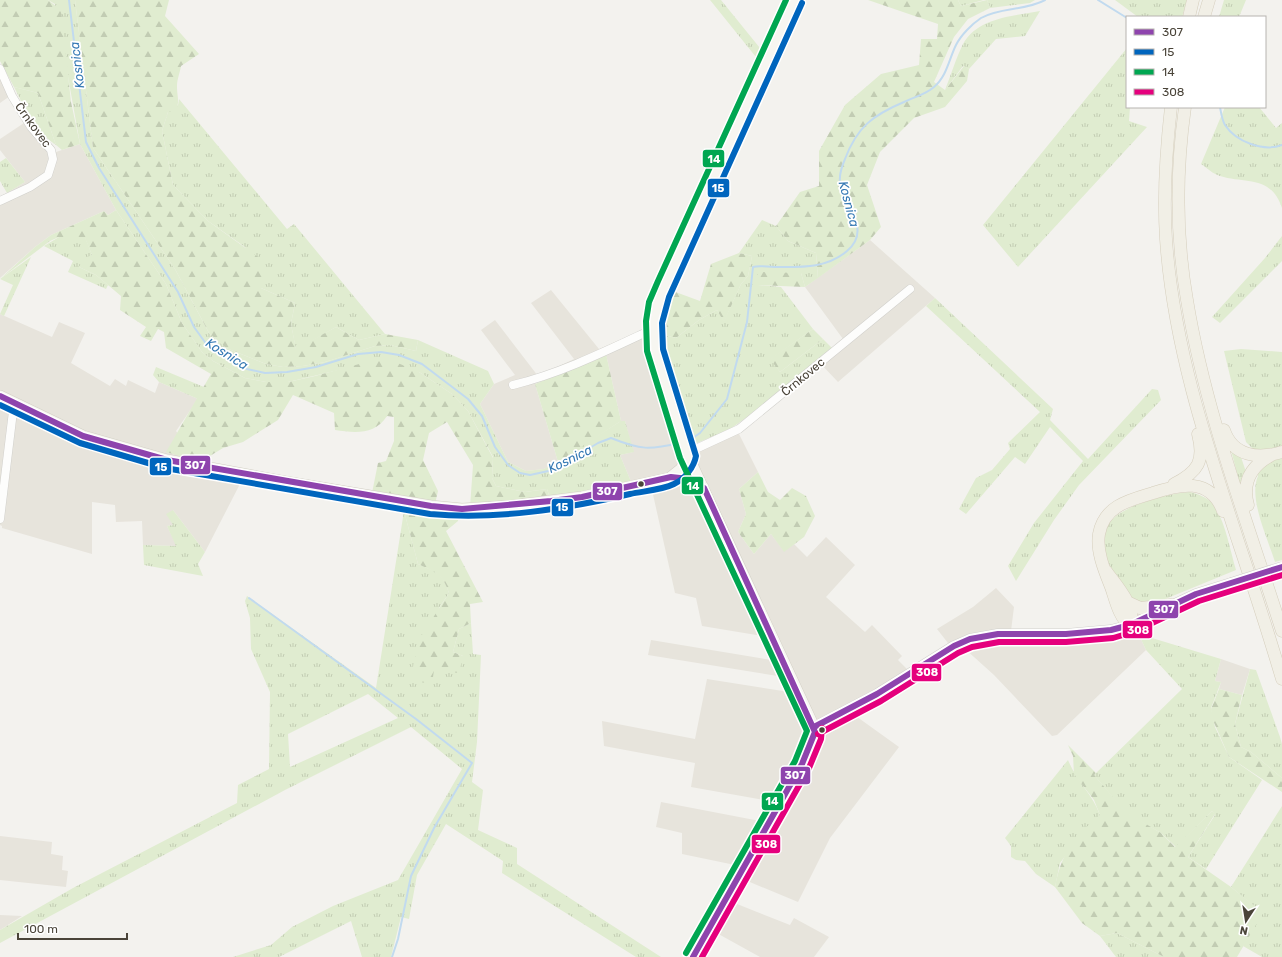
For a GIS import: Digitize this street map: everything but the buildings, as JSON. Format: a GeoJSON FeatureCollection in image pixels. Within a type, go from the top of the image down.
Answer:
{"type":"FeatureCollection","features":[{"type":"Feature","properties":{"kind":"main road"},"geometry":{"type":"LineString","coordinates":[[693,957],[802,764],[814,737],[814,727],[687,452],[655,350],[653,329],[657,304],[795,0]]}},
{"type":"Feature","properties":{"kind":"main road"},"geometry":{"type":"LineString","coordinates":[[1189,16],[1193,0]]}},
{"type":"Feature","properties":{"kind":"main road"},"geometry":{"type":"LineString","coordinates":[[1204,16],[1209,0]]}},
{"type":"Feature","properties":{"kind":"main road"},"geometry":{"type":"LineString","coordinates":[[1171,108],[1164,187],[1166,240],[1178,325],[1196,403],[1218,482],[1282,679]]}},
{"type":"Feature","properties":{"kind":"main road"},"geometry":{"type":"LineString","coordinates":[[1185,108],[1178,184],[1183,269],[1193,335],[1210,403],[1282,631]]}},
{"type":"Feature","properties":{"kind":"main road"},"geometry":{"type":"LineString","coordinates":[[0,396],[91,439],[166,460],[431,506],[462,509],[543,502],[582,497],[671,477],[689,478],[704,488]]}},
{"type":"Feature","properties":{"kind":"main road"},"geometry":{"type":"LineString","coordinates":[[1166,488],[1193,473],[1199,462],[1200,445],[1195,423],[1196,403]]}},
{"type":"Feature","properties":{"kind":"main road"},"geometry":{"type":"LineString","coordinates":[[1210,403],[1217,413],[1229,441],[1237,449],[1252,455],[1278,453]]}},
{"type":"Feature","properties":{"kind":"main road"},"geometry":{"type":"LineString","coordinates":[[671,477],[681,469],[687,452]]}},
{"type":"Feature","properties":{"kind":"main road"},"geometry":{"type":"LineString","coordinates":[[1250,531],[1250,512],[1245,492],[1248,478],[1258,464],[1278,453]]}},
{"type":"Feature","properties":{"kind":"main road"},"geometry":{"type":"LineString","coordinates":[[1130,625],[1124,619],[1106,571],[1098,541],[1100,530],[1106,517],[1118,505],[1166,488],[1196,486],[1210,493],[1220,505],[1230,529],[1238,540]]}},
{"type":"Feature","properties":{"kind":"main road"},"geometry":{"type":"LineString","coordinates":[[1106,571],[1127,602],[1132,614],[1130,625]]}},
{"type":"Feature","properties":{"kind":"main road"},"geometry":{"type":"LineString","coordinates":[[1127,602],[1140,608],[1171,605]]}},
{"type":"Feature","properties":{"kind":"street","name":"Črnkovec"},"geometry":{"type":"LineString","coordinates":[[0,69],[16,102],[31,127],[47,144],[54,159],[48,175],[30,187],[0,201]]}},
{"type":"Feature","properties":{"kind":"street","name":"Črnkovec"},"geometry":{"type":"LineString","coordinates":[[687,452],[738,429],[910,289]]}},
{"type":"Feature","properties":{"kind":"street"},"geometry":{"type":"LineString","coordinates":[[513,385],[531,380],[602,353],[653,329]]}},
{"type":"Feature","properties":{"kind":"street"},"geometry":{"type":"LineString","coordinates":[[0,519],[14,402]]}},
{"type":"Feature","properties":{"kind":"street"},"geometry":{"type":"LineString","coordinates":[[814,727],[877,694],[954,646],[970,639],[998,634],[1099,632],[1130,625],[1196,594],[1282,567]]}},
{"type":"Feature","properties":{"kind":"shaded area"},"geometry":{"type":"Polygon","coordinates":[[[0,77],[10,96],[0,103],[0,77]]]}},
{"type":"Feature","properties":{"kind":"shaded area"},"geometry":{"type":"Polygon","coordinates":[[[24,123],[50,154],[80,144],[116,210],[108,215],[104,211],[51,235],[0,278],[0,197],[25,182],[0,150],[0,139],[24,123]]]}},
{"type":"Feature","properties":{"kind":"shaded area"},"geometry":{"type":"Polygon","coordinates":[[[870,240],[935,298],[838,382],[818,361],[843,339],[805,287],[870,240]]]}},
{"type":"Feature","properties":{"kind":"shaded area"},"geometry":{"type":"Polygon","coordinates":[[[551,290],[599,349],[645,329],[660,334],[663,356],[697,451],[738,432],[758,472],[739,489],[746,514],[738,532],[754,554],[771,534],[784,551],[794,544],[807,557],[826,537],[855,565],[826,597],[865,632],[872,625],[902,656],[898,660],[913,677],[853,714],[899,747],[830,838],[798,902],[745,880],[732,902],[790,925],[794,918],[829,937],[814,957],[760,957],[713,931],[734,891],[724,886],[735,865],[682,854],[682,833],[656,827],[661,802],[760,821],[769,801],[691,787],[695,763],[604,746],[602,721],[695,739],[707,679],[789,692],[784,677],[648,655],[651,640],[777,661],[768,637],[702,626],[696,598],[675,593],[652,490],[648,481],[632,484],[620,455],[633,452],[625,421],[621,421],[606,354],[535,384],[558,462],[544,469],[526,471],[508,462],[480,404],[494,384],[515,375],[481,330],[495,320],[538,376],[574,359],[531,303],[551,290]]]}},
{"type":"Feature","properties":{"kind":"shaded area"},"geometry":{"type":"Polygon","coordinates":[[[0,314],[52,337],[59,322],[85,333],[71,363],[110,386],[115,379],[126,386],[128,380],[155,393],[159,382],[198,399],[176,431],[200,462],[250,472],[241,482],[205,552],[173,510],[173,525],[167,526],[177,546],[143,545],[142,521],[116,522],[115,505],[92,502],[92,554],[2,528],[0,525],[0,314]]]}},
{"type":"Feature","properties":{"kind":"shaded area"},"geometry":{"type":"Polygon","coordinates":[[[996,588],[1014,607],[1011,631],[1045,632],[1046,641],[1068,642],[1140,637],[1146,650],[1057,735],[1052,736],[994,675],[964,648],[955,652],[937,629],[973,607],[996,588]]]}},
{"type":"Feature","properties":{"kind":"shaded area"},"geometry":{"type":"Polygon","coordinates":[[[1221,659],[1250,669],[1242,695],[1219,689],[1221,682],[1215,681],[1221,659]]]}},
{"type":"Feature","properties":{"kind":"shaded area"},"geometry":{"type":"Polygon","coordinates":[[[0,836],[52,842],[51,854],[63,856],[62,870],[68,871],[66,887],[0,880],[0,836]]]}},
{"type":"Feature","properties":{"kind":"shaded area"},"geometry":{"type":"Polygon","coordinates":[[[0,915],[22,916],[0,930],[0,915]]]}},
{"type":"Feature","properties":{"kind":"green space"},"geometry":{"type":"Polygon","coordinates":[[[0,0],[48,0],[61,10],[71,102],[80,144],[62,150],[56,145],[38,93],[14,87],[0,61],[0,0]]]}},
{"type":"Feature","properties":{"kind":"green space"},"geometry":{"type":"Polygon","coordinates":[[[48,0],[75,0],[93,148],[175,269],[209,333],[226,348],[266,364],[283,367],[303,366],[325,362],[375,346],[390,345],[416,351],[418,340],[488,371],[494,384],[480,404],[508,462],[526,471],[544,469],[621,421],[625,421],[634,452],[620,455],[632,484],[550,498],[547,489],[525,492],[496,486],[492,478],[493,457],[468,411],[452,394],[419,372],[356,366],[288,382],[266,382],[245,378],[213,361],[202,352],[182,323],[166,284],[116,210],[80,144],[55,4],[48,0]]]}},
{"type":"Feature","properties":{"kind":"green space"},"geometry":{"type":"Polygon","coordinates":[[[75,0],[169,0],[165,16],[199,54],[181,66],[177,83],[178,101],[176,111],[168,112],[162,131],[173,185],[208,221],[265,262],[261,288],[295,303],[291,324],[296,349],[336,327],[359,340],[385,334],[418,340],[416,351],[390,345],[375,346],[325,362],[303,366],[283,367],[266,364],[226,348],[209,333],[175,269],[93,148],[75,0]]]}},
{"type":"Feature","properties":{"kind":"green space"},"geometry":{"type":"Polygon","coordinates":[[[710,0],[721,0],[764,53],[760,62],[710,0]]]}},
{"type":"Feature","properties":{"kind":"green space"},"geometry":{"type":"Polygon","coordinates":[[[868,0],[958,0],[961,6],[987,0],[990,8],[968,19],[954,37],[934,82],[945,90],[964,66],[969,69],[967,81],[945,107],[914,118],[880,152],[867,185],[881,227],[870,240],[818,278],[816,253],[788,241],[776,226],[800,192],[819,186],[819,151],[845,105],[881,74],[919,65],[921,39],[937,39],[938,24],[868,0]]]}},
{"type":"Feature","properties":{"kind":"green space"},"geometry":{"type":"Polygon","coordinates":[[[958,0],[984,0],[961,6],[958,0]]]}},
{"type":"Feature","properties":{"kind":"green space"},"geometry":{"type":"Polygon","coordinates":[[[987,0],[1035,0],[1030,3],[990,8],[987,0]]]}},
{"type":"Feature","properties":{"kind":"green space"},"geometry":{"type":"Polygon","coordinates":[[[1115,0],[1187,0],[1182,16],[1137,16],[1115,0]]]}},
{"type":"Feature","properties":{"kind":"green space"},"geometry":{"type":"Polygon","coordinates":[[[1224,0],[1246,0],[1239,16],[1219,16],[1224,0]]]}},
{"type":"Feature","properties":{"kind":"green space"},"geometry":{"type":"Polygon","coordinates":[[[1040,11],[1025,36],[996,39],[969,69],[963,66],[945,90],[963,44],[978,28],[997,19],[1040,11]]]}},
{"type":"Feature","properties":{"kind":"green space"},"geometry":{"type":"Polygon","coordinates":[[[1126,49],[1126,108],[1130,108],[1129,121],[1147,127],[1018,267],[983,225],[1126,49]]]}},
{"type":"Feature","properties":{"kind":"green space"},"geometry":{"type":"Polygon","coordinates":[[[14,87],[38,93],[56,145],[36,126],[14,87]]]}},
{"type":"Feature","properties":{"kind":"green space"},"geometry":{"type":"Polygon","coordinates":[[[179,99],[287,229],[294,224],[385,334],[359,340],[336,327],[296,350],[291,324],[295,303],[261,288],[245,247],[208,221],[173,185],[162,131],[168,112],[178,105],[179,99]]]}},
{"type":"Feature","properties":{"kind":"green space"},"geometry":{"type":"Polygon","coordinates":[[[1225,108],[1260,108],[1276,128],[1282,123],[1282,208],[1277,197],[1264,185],[1220,176],[1201,164],[1225,108]]]}},
{"type":"Feature","properties":{"kind":"green space"},"geometry":{"type":"Polygon","coordinates":[[[6,158],[25,182],[7,193],[0,181],[0,162],[6,158]]]}},
{"type":"Feature","properties":{"kind":"green space"},"geometry":{"type":"Polygon","coordinates":[[[116,210],[166,284],[182,323],[202,352],[213,361],[245,378],[266,382],[288,382],[374,360],[393,361],[419,372],[452,394],[468,411],[493,458],[492,478],[496,486],[525,492],[547,489],[550,498],[470,507],[473,465],[447,422],[429,433],[423,460],[438,491],[435,504],[372,493],[378,463],[386,461],[394,441],[394,417],[387,416],[377,427],[371,430],[350,432],[335,430],[334,413],[293,395],[278,420],[243,442],[223,448],[200,462],[166,452],[211,374],[166,348],[164,332],[158,329],[151,341],[140,336],[146,327],[120,310],[121,296],[96,275],[79,267],[83,259],[92,255],[85,238],[59,237],[50,241],[0,279],[35,247],[51,235],[104,211],[108,215],[116,210]]]}},
{"type":"Feature","properties":{"kind":"green space"},"geometry":{"type":"Polygon","coordinates":[[[762,220],[776,226],[788,241],[816,253],[818,278],[805,287],[801,273],[758,285],[781,287],[813,329],[771,359],[780,372],[823,339],[832,348],[756,411],[730,429],[695,444],[663,356],[660,334],[676,338],[699,320],[717,310],[724,321],[741,284],[748,276],[752,256],[739,253],[762,220]]]}},
{"type":"Feature","properties":{"kind":"green space"},"geometry":{"type":"Polygon","coordinates":[[[1282,236],[1282,261],[1220,323],[1212,317],[1265,258],[1282,236]]]}},
{"type":"Feature","properties":{"kind":"green space"},"geometry":{"type":"Polygon","coordinates":[[[59,237],[85,237],[92,255],[79,267],[96,275],[108,285],[106,289],[68,272],[73,261],[44,246],[59,237]]]}},
{"type":"Feature","properties":{"kind":"green space"},"geometry":{"type":"Polygon","coordinates":[[[739,253],[752,256],[748,276],[741,284],[724,322],[717,310],[699,320],[676,338],[660,334],[663,303],[670,290],[700,301],[711,264],[739,253]]]}},
{"type":"Feature","properties":{"kind":"green space"},"geometry":{"type":"Polygon","coordinates":[[[31,257],[4,316],[0,314],[13,285],[0,279],[31,257]]]}},
{"type":"Feature","properties":{"kind":"green space"},"geometry":{"type":"Polygon","coordinates":[[[758,272],[801,273],[805,287],[758,285],[758,272]]]}},
{"type":"Feature","properties":{"kind":"green space"},"geometry":{"type":"Polygon","coordinates":[[[935,298],[1053,409],[1050,420],[1088,459],[1152,389],[1158,390],[1161,400],[1079,485],[1054,520],[1016,581],[1008,566],[1034,523],[1083,461],[1050,427],[1025,464],[1015,457],[966,514],[959,509],[976,478],[992,470],[1010,449],[1008,443],[1040,412],[926,306],[935,298]]]}},
{"type":"Feature","properties":{"kind":"green space"},"geometry":{"type":"Polygon","coordinates":[[[813,329],[823,339],[780,372],[770,359],[813,329]]]}},
{"type":"Feature","properties":{"kind":"green space"},"geometry":{"type":"Polygon","coordinates":[[[1241,349],[1282,352],[1282,447],[1251,452],[1252,448],[1246,442],[1224,351],[1241,349]]]}},
{"type":"Feature","properties":{"kind":"green space"},"geometry":{"type":"Polygon","coordinates":[[[606,354],[621,421],[558,462],[535,384],[606,354]]]}},
{"type":"Feature","properties":{"kind":"green space"},"geometry":{"type":"Polygon","coordinates":[[[156,367],[204,387],[198,399],[159,382],[153,375],[156,367]]]}},
{"type":"Feature","properties":{"kind":"green space"},"geometry":{"type":"Polygon","coordinates":[[[1231,450],[1240,454],[1246,472],[1243,483],[1239,481],[1231,450]]]}},
{"type":"Feature","properties":{"kind":"green space"},"geometry":{"type":"Polygon","coordinates":[[[1282,456],[1282,560],[1275,562],[1257,507],[1255,495],[1258,476],[1256,470],[1282,456]]]}},
{"type":"Feature","properties":{"kind":"green space"},"geometry":{"type":"Polygon","coordinates":[[[758,472],[768,492],[780,500],[792,488],[806,496],[815,516],[804,537],[784,552],[771,534],[754,554],[738,532],[746,514],[739,489],[758,472]]]}},
{"type":"Feature","properties":{"kind":"green space"},"geometry":{"type":"Polygon","coordinates":[[[1190,492],[1208,499],[1213,504],[1221,518],[1236,570],[1158,602],[1143,603],[1131,599],[1126,594],[1112,570],[1105,554],[1104,537],[1106,529],[1117,515],[1136,505],[1160,497],[1190,492]]]}},
{"type":"Feature","properties":{"kind":"green space"},"geometry":{"type":"Polygon","coordinates":[[[173,510],[205,552],[198,564],[203,576],[144,565],[143,545],[176,546],[167,526],[173,525],[166,514],[173,510]]]}},
{"type":"Feature","properties":{"kind":"green space"},"geometry":{"type":"Polygon","coordinates":[[[404,511],[418,564],[438,574],[447,586],[449,593],[439,608],[434,670],[463,656],[453,652],[459,629],[471,623],[473,654],[481,655],[477,742],[472,782],[483,790],[478,830],[517,848],[517,864],[661,957],[636,957],[502,873],[503,861],[446,824],[417,875],[409,919],[401,917],[391,957],[362,957],[351,921],[279,957],[233,957],[271,945],[292,927],[333,906],[398,880],[462,769],[411,727],[285,790],[0,943],[0,930],[73,888],[237,803],[238,785],[269,769],[270,692],[251,649],[250,618],[245,601],[247,596],[376,688],[404,511]],[[368,694],[288,734],[290,767],[398,718],[368,694]]]}},
{"type":"Feature","properties":{"kind":"green space"},"geometry":{"type":"Polygon","coordinates":[[[404,511],[459,515],[458,521],[446,531],[483,602],[470,604],[471,623],[459,629],[453,652],[463,656],[459,673],[434,670],[432,684],[420,682],[413,667],[418,641],[449,593],[447,587],[438,574],[418,564],[404,511]]]}},
{"type":"Feature","properties":{"kind":"green space"},"geometry":{"type":"Polygon","coordinates":[[[1140,637],[1152,638],[1221,659],[1215,681],[1221,682],[1211,708],[1215,727],[1229,757],[1262,780],[1206,869],[1188,857],[1215,815],[1212,811],[1176,847],[1161,833],[1126,813],[1094,775],[1182,689],[1146,650],[1140,637]]]}},
{"type":"Feature","properties":{"kind":"green space"},"geometry":{"type":"Polygon","coordinates":[[[1250,669],[1256,670],[1280,737],[1282,744],[1282,778],[1251,752],[1241,747],[1235,724],[1250,669]]]}},
{"type":"Feature","properties":{"kind":"green space"},"geometry":{"type":"Polygon","coordinates":[[[1219,689],[1242,695],[1235,724],[1241,747],[1251,752],[1282,778],[1282,792],[1229,757],[1212,718],[1211,709],[1219,689]]]}},
{"type":"Feature","properties":{"kind":"green space"},"geometry":{"type":"Polygon","coordinates":[[[1068,745],[1096,773],[1094,775],[1126,812],[1161,833],[1175,847],[1212,811],[1215,814],[1188,857],[1231,887],[1263,913],[1237,957],[1164,957],[1117,933],[1100,936],[1082,923],[1055,887],[1060,866],[1066,852],[1079,834],[1100,815],[1094,800],[1074,774],[1073,756],[1068,745]]]}},
{"type":"Feature","properties":{"kind":"green space"},"geometry":{"type":"Polygon","coordinates":[[[1068,760],[1100,815],[1060,863],[1055,887],[1036,874],[1025,861],[1016,860],[1011,857],[1011,846],[1005,838],[1068,760]]]}},
{"type":"Feature","properties":{"kind":"green space"},"geometry":{"type":"Polygon","coordinates":[[[1282,806],[1282,957],[1262,957],[1243,946],[1262,913],[1231,887],[1282,806]]]}},
{"type":"Feature","properties":{"kind":"green space"},"geometry":{"type":"Polygon","coordinates":[[[1117,933],[1164,957],[1116,957],[1100,936],[1117,933]]]}},
{"type":"Feature","properties":{"kind":"waterway","name":"Kosnica"},"geometry":{"type":"LineString","coordinates":[[69,0],[86,142],[99,168],[178,292],[194,327],[207,345],[247,369],[265,373],[287,372],[316,367],[358,354],[381,352],[399,355],[422,364],[468,399],[482,416],[495,447],[508,465],[520,473],[530,475],[553,470],[598,443],[611,438],[630,445],[645,448],[680,443]]}},
{"type":"Feature","properties":{"kind":"waterway","name":"Kosnica"},"geometry":{"type":"LineString","coordinates":[[687,442],[700,433],[727,399],[747,322],[753,267],[803,267],[822,264],[839,257],[854,243],[857,234],[857,226],[842,191],[840,176],[843,164],[850,148],[861,130],[867,123],[883,112],[931,90],[945,73],[958,41],[967,30],[981,18],[996,12],[1029,6],[1045,0]]}},
{"type":"Feature","properties":{"kind":"waterway","name":"Kosnica"},"geometry":{"type":"LineString","coordinates":[[1098,0],[1126,17]]}},
{"type":"Feature","properties":{"kind":"waterway","name":"Kosnica"},"geometry":{"type":"LineString","coordinates":[[1220,108],[1222,119],[1225,125],[1243,141],[1267,147],[1282,145]]}},
{"type":"Feature","properties":{"kind":"waterway"},"geometry":{"type":"LineString","coordinates":[[249,598],[416,719],[472,763],[434,828],[411,876],[398,939],[392,957]]}},
{"type":"Feature","properties":{"kind":"transit line","name":"14"},"geometry":{"type":"LineString","coordinates":[[686,953],[795,761],[807,731],[680,458],[647,351],[646,321],[649,302],[658,281],[786,0]]}},
{"type":"Feature","properties":{"kind":"transit line","name":"15"},"geometry":{"type":"LineString","coordinates":[[0,405],[80,443],[165,468],[430,514],[480,516],[556,509],[658,489],[678,482],[688,472],[696,456],[663,349],[662,323],[669,297],[802,3]]}},
{"type":"Feature","properties":{"kind":"transit line","name":"307"},"geometry":{"type":"LineString","coordinates":[[0,396],[83,436],[167,460],[431,506],[462,509],[551,501],[582,497],[671,477],[689,479],[704,488],[815,732],[802,764],[693,957]]}},
{"type":"Feature","properties":{"kind":"transit line","name":"307"},"geometry":{"type":"LineString","coordinates":[[814,727],[877,694],[954,646],[970,639],[998,634],[1066,634],[1111,630],[1130,625],[1196,594],[1282,567]]}},
{"type":"Feature","properties":{"kind":"transit line","name":"308"},"geometry":{"type":"LineString","coordinates":[[818,734],[881,701],[958,653],[972,647],[999,642],[1066,642],[1113,638],[1133,632],[1199,601],[1282,575]]}},
{"type":"Feature","properties":{"kind":"transit line","name":"308"},"geometry":{"type":"LineString","coordinates":[[702,957],[809,768],[821,739],[822,728]]}}]}
